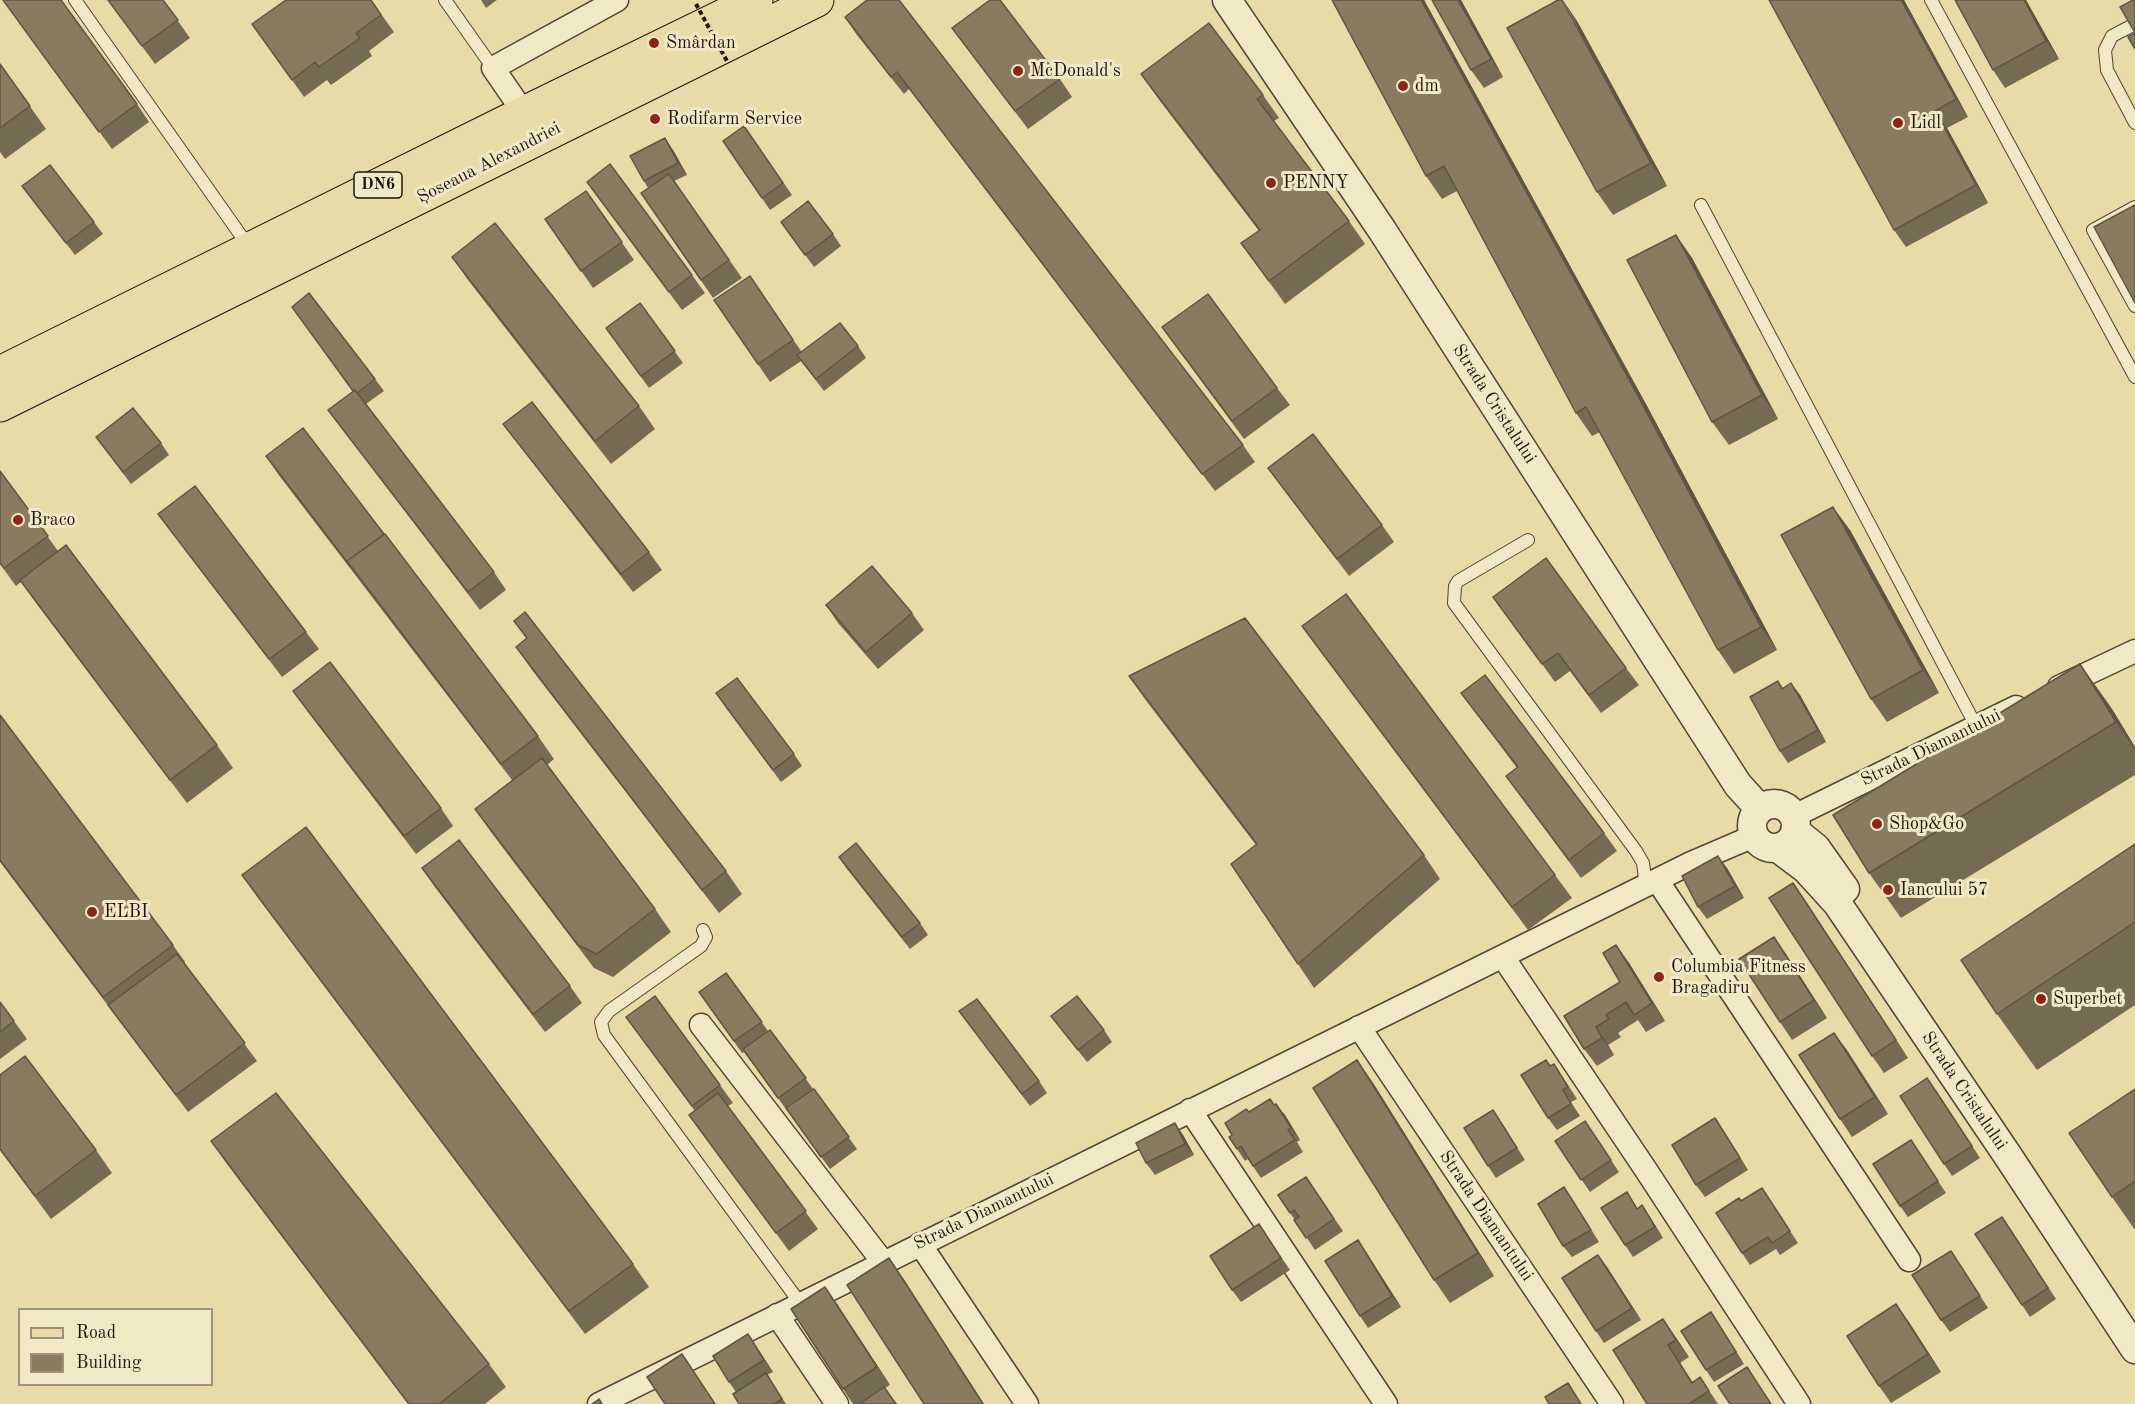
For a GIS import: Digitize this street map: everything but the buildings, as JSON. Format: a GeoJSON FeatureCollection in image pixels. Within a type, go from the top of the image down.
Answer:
{"type":"FeatureCollection","features":[{"type":"Feature","properties":{"kind":"main road","name":"Șoseaua Alexandriei"},"geometry":{"type":"LineString","coordinates":[[0,373],[524,112],[756,0]]}},
{"type":"Feature","properties":{"kind":"main road","name":"Șoseaua Alexandriei"},"geometry":{"type":"LineString","coordinates":[[0,405],[818,0]]}},
{"type":"Feature","properties":{"kind":"street"},"geometry":{"type":"LineString","coordinates":[[524,112],[493,68],[617,0]]}},
{"type":"Feature","properties":{"kind":"street","name":"Strada Cristalului"},"geometry":{"type":"LineString","coordinates":[[1227,0],[1388,239],[1738,785],[1776,828],[1816,848],[1828,864],[2013,1152],[2135,1349]]}},
{"type":"Feature","properties":{"kind":"street","name":"Strada Diamantului"},"geometry":{"type":"LineString","coordinates":[[599,1404],[633,1397],[800,1303],[1652,883],[1776,828],[1976,726],[2131,660]]}},
{"type":"Feature","properties":{"kind":"street"},"geometry":{"type":"LineString","coordinates":[[1652,883],[1910,1260]]}},
{"type":"Feature","properties":{"kind":"street"},"geometry":{"type":"LineString","coordinates":[[1503,957],[1799,1404]]}},
{"type":"Feature","properties":{"kind":"street"},"geometry":{"type":"LineString","coordinates":[[701,1025],[883,1262]]}},
{"type":"Feature","properties":{"kind":"street","name":"Strada Diamantului"},"geometry":{"type":"LineString","coordinates":[[1359,1028],[1612,1404]]}},
{"type":"Feature","properties":{"kind":"street"},"geometry":{"type":"LineString","coordinates":[[1190,1110],[1386,1404]]}},
{"type":"Feature","properties":{"kind":"street","name":"Strada Cristalului"},"geometry":{"type":"LineString","coordinates":[[2013,1152],[2135,1325]]}},
{"type":"Feature","properties":{"kind":"street"},"geometry":{"type":"LineString","coordinates":[[920,1244],[1027,1404]]}},
{"type":"Feature","properties":{"kind":"street"},"geometry":{"type":"LineString","coordinates":[[777,1315],[837,1404]]}},
{"type":"Feature","properties":{"kind":"lane"},"geometry":{"type":"LineString","coordinates":[[75,0],[251,249]]}},
{"type":"Feature","properties":{"kind":"lane"},"geometry":{"type":"LineString","coordinates":[[445,0],[493,68]]}},
{"type":"Feature","properties":{"kind":"lane"},"geometry":{"type":"LineString","coordinates":[[1931,0],[2135,377]]}},
{"type":"Feature","properties":{"kind":"lane"},"geometry":{"type":"LineString","coordinates":[[2135,24],[2112,36],[2105,50],[2107,70],[2135,123]]}},
{"type":"Feature","properties":{"kind":"lane"},"geometry":{"type":"LineString","coordinates":[[1701,204],[1976,726]]}},
{"type":"Feature","properties":{"kind":"lane"},"geometry":{"type":"LineString","coordinates":[[2135,207],[2094,230],[2135,306]]}},
{"type":"Feature","properties":{"kind":"lane"},"geometry":{"type":"LineString","coordinates":[[1528,540],[1458,581],[1455,586],[1454,603],[1636,851],[1652,883]]}},
{"type":"Feature","properties":{"kind":"lane"},"geometry":{"type":"LineString","coordinates":[[703,930],[706,937],[701,946],[609,1011],[601,1022],[604,1035],[800,1303]]}},
{"type":"Feature","properties":{"kind":"path"},"geometry":{"type":"LineString","coordinates":[[696,4],[728,63]]}},
{"type":"Feature","properties":{"kind":"place","name":"Smârdan"},"geometry":{"type":"Point","coordinates":[654,43]}},
{"type":"Feature","properties":{"kind":"place","name":"McDonald's"},"geometry":{"type":"Point","coordinates":[1018,71]}},
{"type":"Feature","properties":{"kind":"place","name":"dm"},"geometry":{"type":"Point","coordinates":[1403,86]}},
{"type":"Feature","properties":{"kind":"place","name":"Rodifarm Service"},"geometry":{"type":"Point","coordinates":[655,119]}},
{"type":"Feature","properties":{"kind":"place","name":"Lidl"},"geometry":{"type":"Point","coordinates":[1898,123]}},
{"type":"Feature","properties":{"kind":"place","name":"PENNY"},"geometry":{"type":"Point","coordinates":[1271,183]}},
{"type":"Feature","properties":{"kind":"place","name":"Braco"},"geometry":{"type":"Point","coordinates":[18,520]}},
{"type":"Feature","properties":{"kind":"place","name":"Shop&Go"},"geometry":{"type":"Point","coordinates":[1877,824]}},
{"type":"Feature","properties":{"kind":"place","name":"Iancului 57"},"geometry":{"type":"Point","coordinates":[1888,890]}},
{"type":"Feature","properties":{"kind":"place","name":"ELBI"},"geometry":{"type":"Point","coordinates":[92,912]}},
{"type":"Feature","properties":{"kind":"place","name":"Columbia Fitness Bragadiru"},"geometry":{"type":"Point","coordinates":[1659,977]}},
{"type":"Feature","properties":{"kind":"place","name":"Superbet"},"geometry":{"type":"Point","coordinates":[2041,999]}}]}
